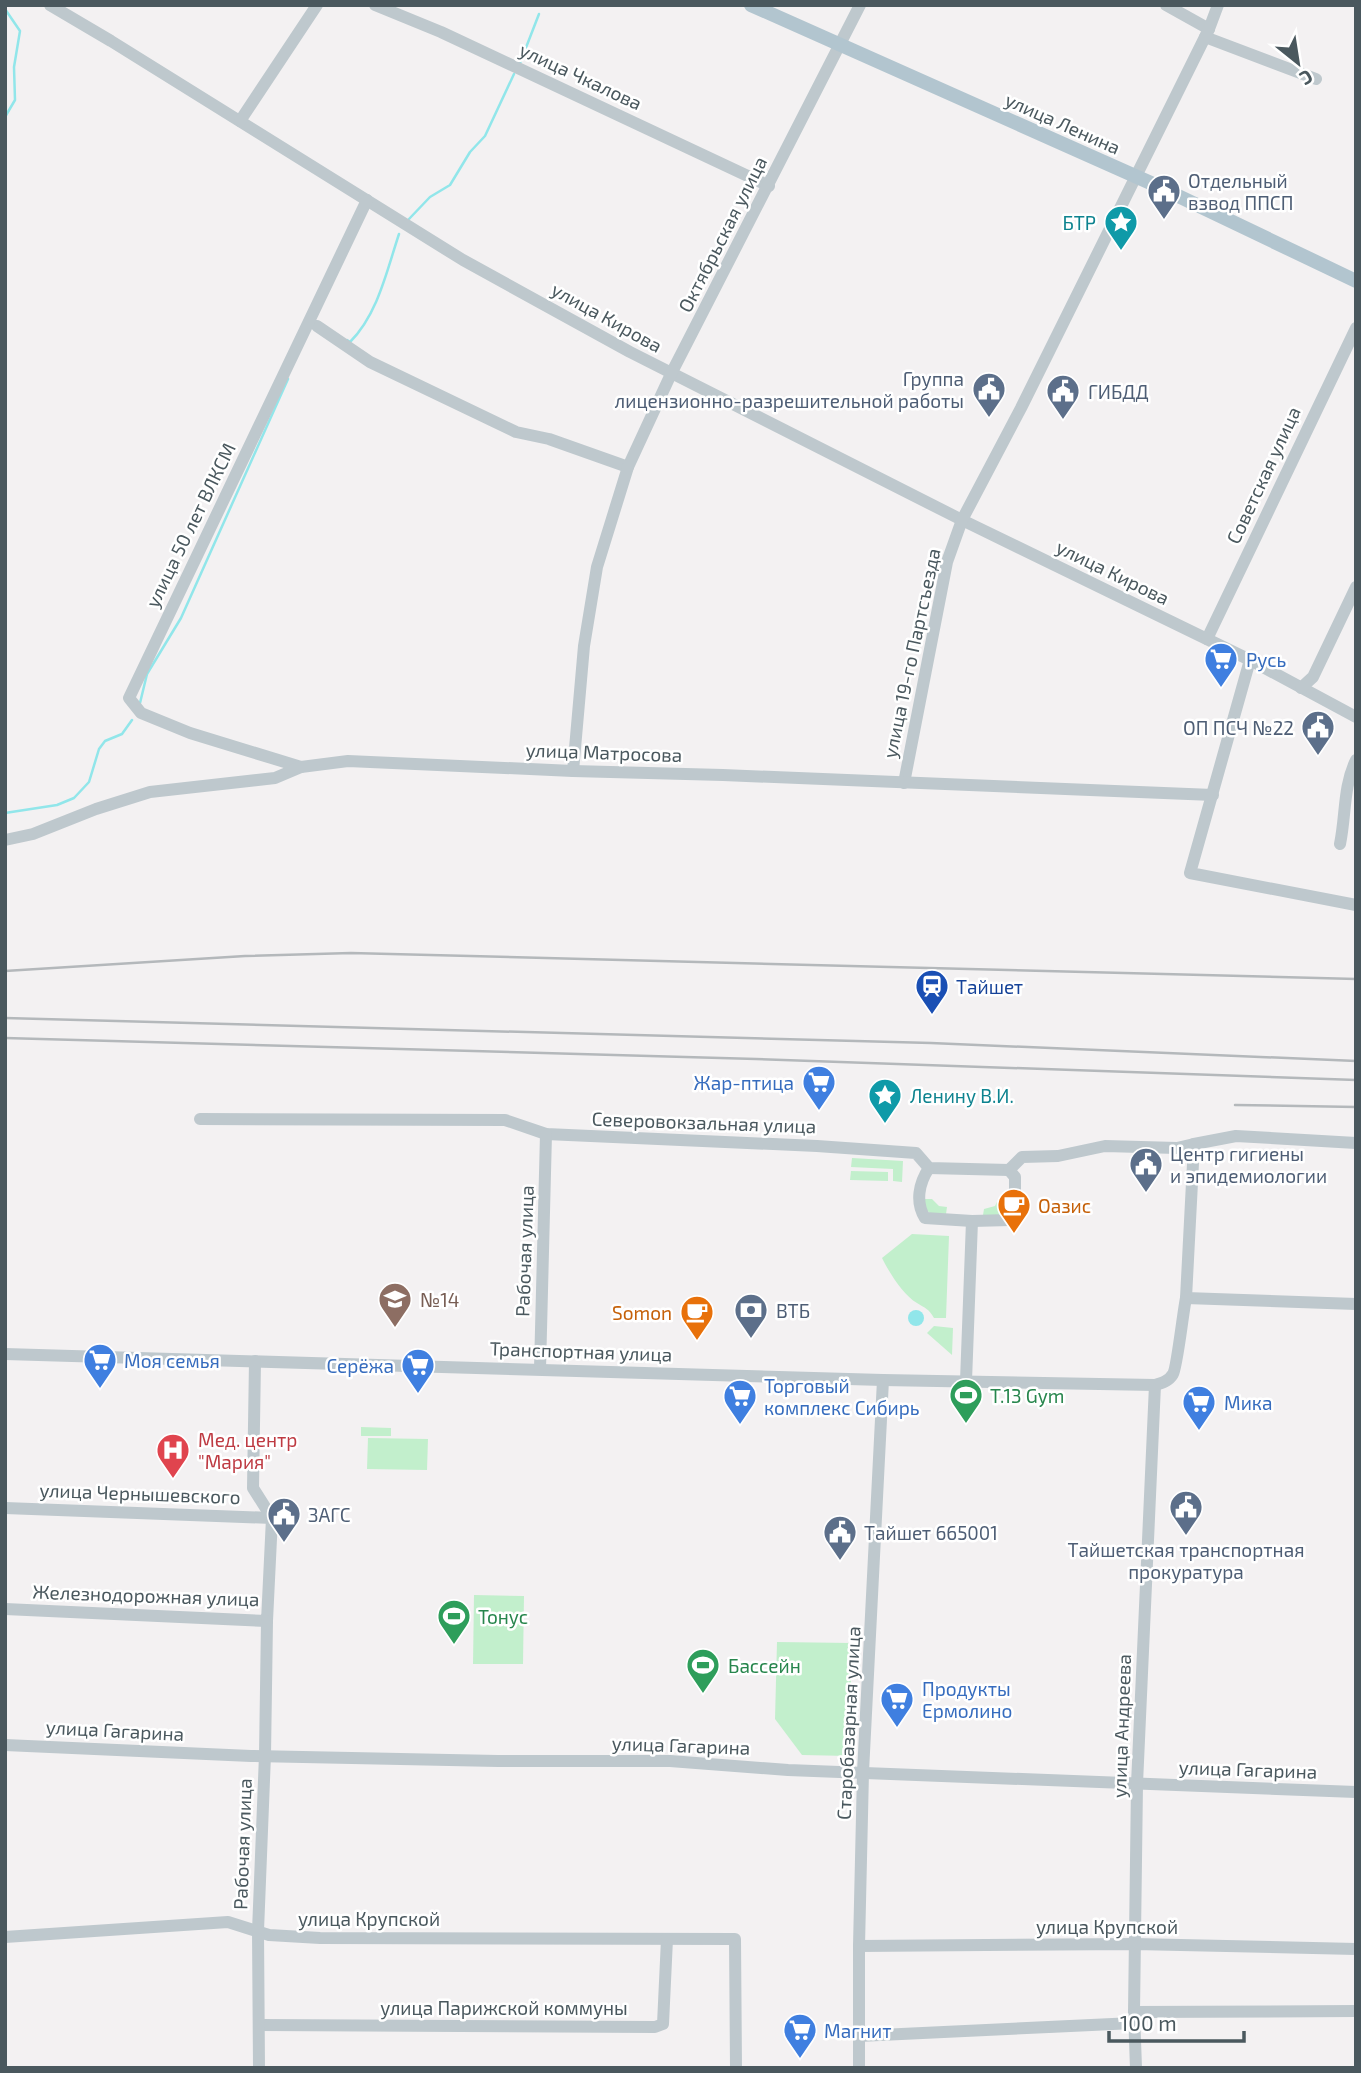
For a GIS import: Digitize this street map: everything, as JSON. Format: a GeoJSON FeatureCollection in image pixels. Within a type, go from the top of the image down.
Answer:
{"type":"FeatureCollection","features":[{"type":"Feature","properties":{"kind":"main road","name":"улица Ленина"},"geometry":{"type":"LineString","coordinates":[[751,5],[1136,177],[1356,281]]}},
{"type":"Feature","properties":{"kind":"street","name":"улица Кирова"},"geometry":{"type":"LineString","coordinates":[[50,5],[463,260],[671,374],[1250,660],[1356,717]]}},
{"type":"Feature","properties":{"kind":"street"},"geometry":{"type":"LineString","coordinates":[[240,121],[317,5]]}},
{"type":"Feature","properties":{"kind":"street","name":"улица Чкалова"},"geometry":{"type":"LineString","coordinates":[[375,5],[441,32],[769,186]]}},
{"type":"Feature","properties":{"kind":"street","name":"Октябрьская улица"},"geometry":{"type":"LineString","coordinates":[[572,771],[584,646],[597,567],[628,467],[671,374],[842,45],[860,5]]}},
{"type":"Feature","properties":{"kind":"street"},"geometry":{"type":"LineString","coordinates":[[1166,5],[1207,33],[1316,79]]}},
{"type":"Feature","properties":{"kind":"street","name":"улица 19-го Партсъезда"},"geometry":{"type":"LineString","coordinates":[[904,783],[947,562],[962,520],[1136,177],[1207,33],[1218,5]]}},
{"type":"Feature","properties":{"kind":"street","name":"улица 50 лет ВЛКСМ"},"geometry":{"type":"LineString","coordinates":[[301,766],[190,733],[141,713],[130,698],[367,200]]}},
{"type":"Feature","properties":{"kind":"street"},"geometry":{"type":"LineString","coordinates":[[317,327],[370,362],[516,432],[549,439],[628,467]]}},
{"type":"Feature","properties":{"kind":"street","name":"Советская улица"},"geometry":{"type":"LineString","coordinates":[[1207,639],[1356,328]]}},
{"type":"Feature","properties":{"kind":"street"},"geometry":{"type":"LineString","coordinates":[[1301,688],[1314,677],[1356,587]]}},
{"type":"Feature","properties":{"kind":"street"},"geometry":{"type":"LineString","coordinates":[[1250,660],[1190,873],[1356,905]]}},
{"type":"Feature","properties":{"kind":"street"},"geometry":{"type":"LineString","coordinates":[[1340,844],[1346,816],[1345,789],[1356,760]]}},
{"type":"Feature","properties":{"kind":"street","name":"улица Матросова"},"geometry":{"type":"LineString","coordinates":[[5,840],[33,834],[96,809],[150,792],[275,778],[301,766],[348,761],[1213,795]]}},
{"type":"Feature","properties":{"kind":"street","name":"Северовокзальная улица"},"geometry":{"type":"LineString","coordinates":[[200,1119],[505,1120],[547,1135],[817,1146],[916,1153],[929,1168],[1009,1170],[1021,1157],[1058,1156],[1105,1146],[1177,1148],[1236,1136],[1356,1143]]}},
{"type":"Feature","properties":{"kind":"street","name":"Рабочая улица"},"geometry":{"type":"LineString","coordinates":[[540,1369],[547,1135]]}},
{"type":"Feature","properties":{"kind":"street"},"geometry":{"type":"LineString","coordinates":[[1155,1385],[1166,1381],[1175,1372],[1186,1298],[1194,1144]]}},
{"type":"Feature","properties":{"kind":"street"},"geometry":{"type":"LineString","coordinates":[[929,1168],[920,1181],[920,1210],[925,1218],[972,1221],[1010,1220],[1015,1213],[1016,1178],[1009,1170]]}},
{"type":"Feature","properties":{"kind":"street"},"geometry":{"type":"LineString","coordinates":[[965,1381],[972,1221]]}},
{"type":"Feature","properties":{"kind":"street"},"geometry":{"type":"LineString","coordinates":[[1186,1298],[1356,1304]]}},
{"type":"Feature","properties":{"kind":"street","name":"Транспортная улица"},"geometry":{"type":"LineString","coordinates":[[5,1354],[883,1380],[1155,1385]]}},
{"type":"Feature","properties":{"kind":"street"},"geometry":{"type":"LineString","coordinates":[[255,1361],[253,1488],[272,1518]]}},
{"type":"Feature","properties":{"kind":"street","name":"Старобазарная улица"},"geometry":{"type":"LineString","coordinates":[[859,2068],[863,1772],[883,1380]]}},
{"type":"Feature","properties":{"kind":"street","name":"улица Андреева"},"geometry":{"type":"LineString","coordinates":[[1136,2068],[1134,2017],[1137,1784],[1155,1385]]}},
{"type":"Feature","properties":{"kind":"street","name":"улица Чернышевского"},"geometry":{"type":"LineString","coordinates":[[5,1508],[272,1518]]}},
{"type":"Feature","properties":{"kind":"street","name":"Железнодорожная улица"},"geometry":{"type":"LineString","coordinates":[[5,1609],[267,1621],[272,1518]]}},
{"type":"Feature","properties":{"kind":"street","name":"Рабочая улица"},"geometry":{"type":"LineString","coordinates":[[259,2068],[258,1931],[267,1621]]}},
{"type":"Feature","properties":{"kind":"street","name":"улица Гагарина"},"geometry":{"type":"LineString","coordinates":[[5,1745],[498,1761],[670,1761],[788,1770],[1356,1791]]}},
{"type":"Feature","properties":{"kind":"street","name":"улица Крупской"},"geometry":{"type":"LineString","coordinates":[[5,1937],[228,1922],[279,1937],[735,1939],[736,2068]]}},
{"type":"Feature","properties":{"kind":"street","name":"улица Парижской коммуны"},"geometry":{"type":"LineString","coordinates":[[260,2025],[655,2026],[663,2024],[667,1939]]}},
{"type":"Feature","properties":{"kind":"street","name":"улица Крупской"},"geometry":{"type":"LineString","coordinates":[[859,1946],[1135,1944],[1356,1949]]}},
{"type":"Feature","properties":{"kind":"street"},"geometry":{"type":"LineString","coordinates":[[859,2036],[1134,2017],[1356,2011]]}},
{"type":"Feature","properties":{"kind":"green space"},"geometry":{"type":"Polygon","coordinates":[[[852,1158],[903,1161],[902,1182],[893,1181],[893,1169],[851,1167],[852,1158]]]}},
{"type":"Feature","properties":{"kind":"green space"},"geometry":{"type":"Polygon","coordinates":[[[851,1171],[888,1172],[888,1181],[850,1180],[851,1171]]]}},
{"type":"Feature","properties":{"kind":"green space"},"geometry":{"type":"Polygon","coordinates":[[[924,1199],[932,1199],[939,1206],[947,1207],[946,1214],[930,1213],[924,1208],[924,1199]]]}},
{"type":"Feature","properties":{"kind":"green space"},"geometry":{"type":"Polygon","coordinates":[[[997,1202],[1005,1202],[1002,1215],[983,1215],[984,1209],[995,1206],[997,1202]]]}},
{"type":"Feature","properties":{"kind":"green space"},"geometry":{"type":"Polygon","coordinates":[[[912,1234],[949,1236],[946,1318],[934,1318],[907,1295],[882,1258],[912,1234]]]}},
{"type":"Feature","properties":{"kind":"green space"},"geometry":{"type":"Polygon","coordinates":[[[934,1326],[953,1328],[952,1355],[927,1333],[934,1326]]]}},
{"type":"Feature","properties":{"kind":"green space"},"geometry":{"type":"Polygon","coordinates":[[[361,1427],[391,1428],[391,1436],[361,1436],[361,1427]]]}},
{"type":"Feature","properties":{"kind":"green space"},"geometry":{"type":"Polygon","coordinates":[[[368,1438],[428,1439],[427,1470],[367,1469],[368,1438]]]}},
{"type":"Feature","properties":{"kind":"green space"},"geometry":{"type":"Polygon","coordinates":[[[474,1595],[524,1596],[523,1664],[473,1664],[474,1595]]]}},
{"type":"Feature","properties":{"kind":"green space"},"geometry":{"type":"Polygon","coordinates":[[[777,1642],[852,1643],[849,1756],[802,1755],[775,1719],[777,1642]]]}},
{"type":"Feature","properties":{"kind":"water"},"geometry":{"type":"Polygon","coordinates":[[[916,1310],[922,1312],[922,1324],[916,1326],[910,1324],[908,1318],[910,1312],[916,1310]]]}},
{"type":"Feature","properties":{"kind":"waterway"},"geometry":{"type":"LineString","coordinates":[[5,9],[20,31],[14,67],[15,100],[5,117]]}},
{"type":"Feature","properties":{"kind":"waterway"},"geometry":{"type":"LineString","coordinates":[[520,63],[539,14]]}},
{"type":"Feature","properties":{"kind":"waterway"},"geometry":{"type":"LineString","coordinates":[[409,219],[430,197],[450,185],[470,152],[485,136],[514,74]]}},
{"type":"Feature","properties":{"kind":"waterway"},"geometry":{"type":"LineString","coordinates":[[347,340],[350,342],[360,331],[375,305],[399,234]]}},
{"type":"Feature","properties":{"kind":"waterway"},"geometry":{"type":"LineString","coordinates":[[5,307],[5,322]]}},
{"type":"Feature","properties":{"kind":"waterway"},"geometry":{"type":"LineString","coordinates":[[140,703],[147,674],[181,618],[288,379]]}},
{"type":"Feature","properties":{"kind":"waterway"},"geometry":{"type":"LineString","coordinates":[[5,813],[57,805],[74,798],[89,782],[99,749],[105,741],[122,734],[132,720]]}},
{"type":"Feature","properties":{"kind":"railway"},"geometry":{"type":"LineString","coordinates":[[5,971],[245,956],[351,953],[1356,979]]}},
{"type":"Feature","properties":{"kind":"railway"},"geometry":{"type":"LineString","coordinates":[[5,1018],[931,1043],[1356,1061]]}},
{"type":"Feature","properties":{"kind":"railway"},"geometry":{"type":"LineString","coordinates":[[5,1038],[756,1059],[1356,1080]]}},
{"type":"Feature","properties":{"kind":"railway"},"geometry":{"type":"LineString","coordinates":[[1235,1105],[1356,1107]]}},
{"type":"Feature","properties":{"kind":"place","name":"Отдельный взвод ППСП"},"geometry":{"type":"Point","coordinates":[1164,221]}},
{"type":"Feature","properties":{"kind":"place","name":"БТР"},"geometry":{"type":"Point","coordinates":[1121,252]}},
{"type":"Feature","properties":{"kind":"place","name":"Группа лицензионно-разрешительной работы"},"geometry":{"type":"Point","coordinates":[989,419]}},
{"type":"Feature","properties":{"kind":"place","name":"ГИБДД"},"geometry":{"type":"Point","coordinates":[1063,421]}},
{"type":"Feature","properties":{"kind":"place","name":"Русь"},"geometry":{"type":"Point","coordinates":[1221,689]}},
{"type":"Feature","properties":{"kind":"place","name":"ОП ПСЧ №22"},"geometry":{"type":"Point","coordinates":[1318,757]}},
{"type":"Feature","properties":{"kind":"place","name":"Тайшет"},"geometry":{"type":"Point","coordinates":[932,1016]}},
{"type":"Feature","properties":{"kind":"place","name":"Жар-птица"},"geometry":{"type":"Point","coordinates":[819,1112]}},
{"type":"Feature","properties":{"kind":"place","name":"Ленину В.И."},"geometry":{"type":"Point","coordinates":[885,1125]}},
{"type":"Feature","properties":{"kind":"place","name":"Центр гигиены и эпидемиологии"},"geometry":{"type":"Point","coordinates":[1146,1194]}},
{"type":"Feature","properties":{"kind":"place","name":"Оазис"},"geometry":{"type":"Point","coordinates":[1014,1235]}},
{"type":"Feature","properties":{"kind":"place","name":"№14"},"geometry":{"type":"Point","coordinates":[395,1329]}},
{"type":"Feature","properties":{"kind":"place","name":"ВТБ"},"geometry":{"type":"Point","coordinates":[751,1340]}},
{"type":"Feature","properties":{"kind":"place","name":"Somon"},"geometry":{"type":"Point","coordinates":[697,1342]}},
{"type":"Feature","properties":{"kind":"place","name":"Моя семья"},"geometry":{"type":"Point","coordinates":[100,1390]}},
{"type":"Feature","properties":{"kind":"place","name":"Серёжа"},"geometry":{"type":"Point","coordinates":[418,1395]}},
{"type":"Feature","properties":{"kind":"place","name":"T.13 Gym"},"geometry":{"type":"Point","coordinates":[966,1425]}},
{"type":"Feature","properties":{"kind":"place","name":"Торговый комплекс Сибирь"},"geometry":{"type":"Point","coordinates":[740,1426]}},
{"type":"Feature","properties":{"kind":"place","name":"Мика"},"geometry":{"type":"Point","coordinates":[1199,1432]}},
{"type":"Feature","properties":{"kind":"place","name":"Мед. центр \"Мария\""},"geometry":{"type":"Point","coordinates":[173,1480]}},
{"type":"Feature","properties":{"kind":"place","name":"Тайшетская транспортная прокуратура"},"geometry":{"type":"Point","coordinates":[1186,1537]}},
{"type":"Feature","properties":{"kind":"place","name":"ЗАГС"},"geometry":{"type":"Point","coordinates":[284,1544]}},
{"type":"Feature","properties":{"kind":"place","name":"Тайшет 665001"},"geometry":{"type":"Point","coordinates":[840,1562]}},
{"type":"Feature","properties":{"kind":"place","name":"Тонус"},"geometry":{"type":"Point","coordinates":[454,1646]}},
{"type":"Feature","properties":{"kind":"place","name":"Бассейн"},"geometry":{"type":"Point","coordinates":[703,1695]}},
{"type":"Feature","properties":{"kind":"place","name":"Продукты Ермолино"},"geometry":{"type":"Point","coordinates":[897,1729]}},
{"type":"Feature","properties":{"kind":"place","name":"Магнит"},"geometry":{"type":"Point","coordinates":[800,2060]}}]}
